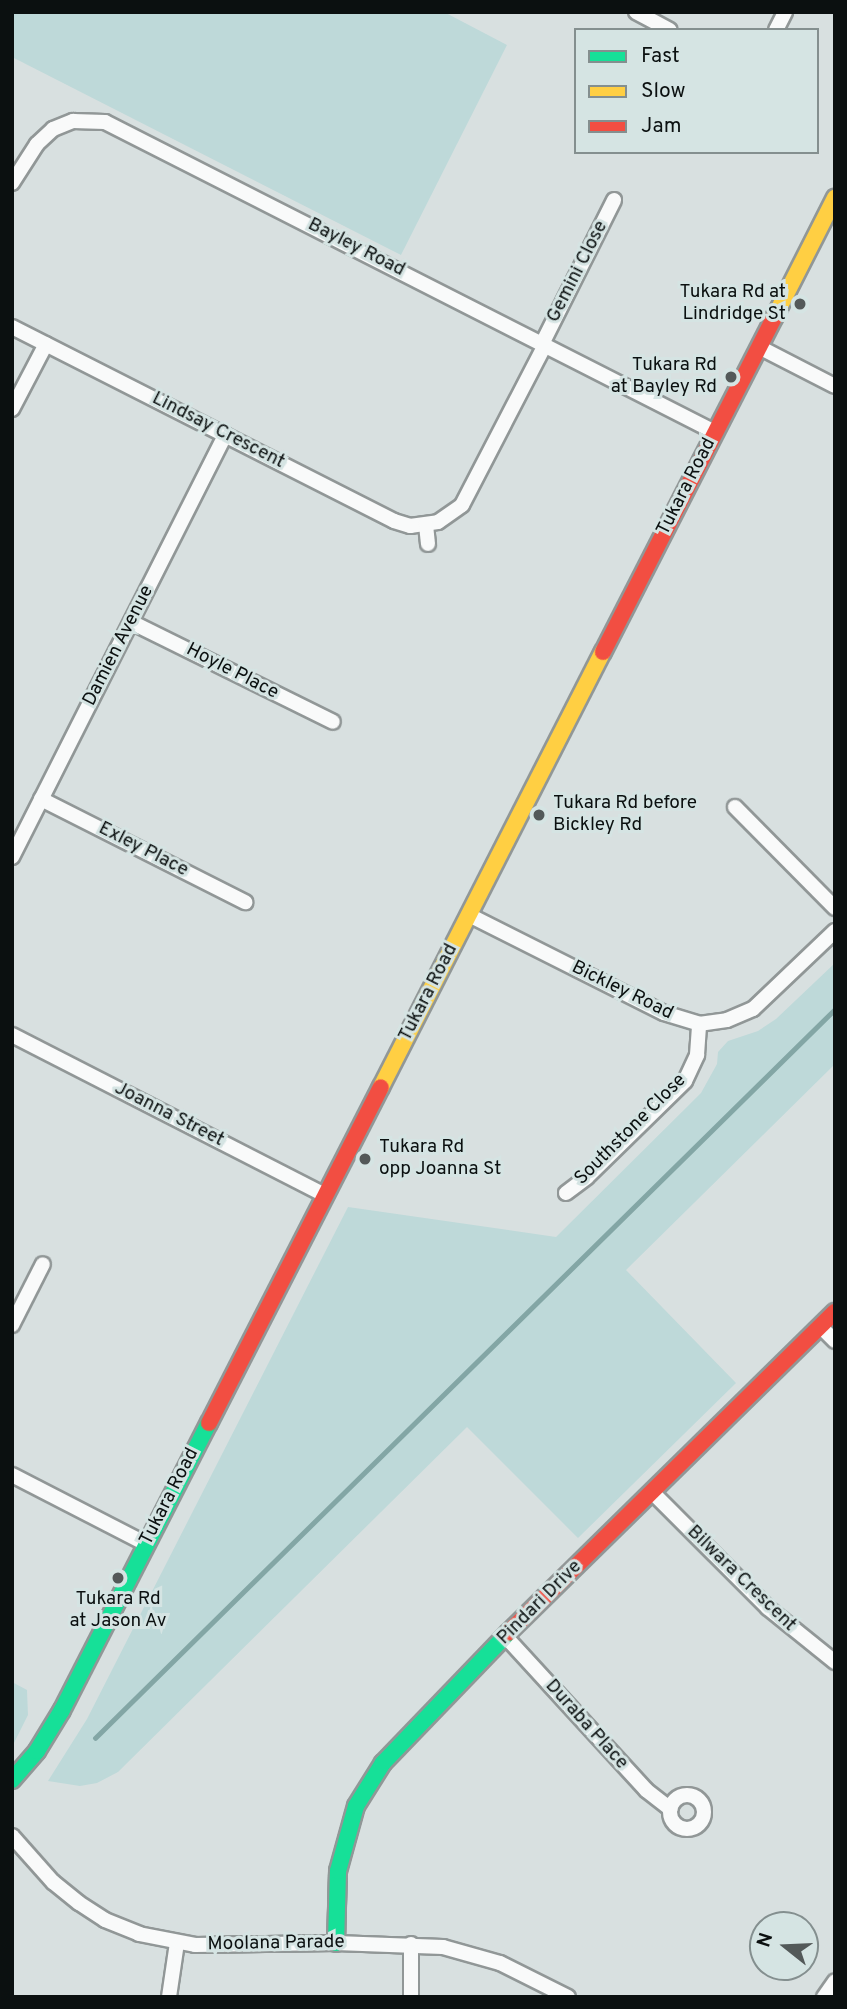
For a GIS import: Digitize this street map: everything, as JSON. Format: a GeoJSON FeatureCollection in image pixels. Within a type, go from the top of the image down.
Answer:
{"type":"FeatureCollection","features":[{"type":"Feature","properties":{"kind":"street"},"geometry":{"type":"LineString","coordinates":[[636,12],[666,28]]}},
{"type":"Feature","properties":{"kind":"street"},"geometry":{"type":"LineString","coordinates":[[777,28],[785,12]]}},
{"type":"Feature","properties":{"kind":"street","name":"Bayley Road"},"geometry":{"type":"LineString","coordinates":[[12,183],[37,144],[53,129],[73,121],[105,122],[715,432]]}},
{"type":"Feature","properties":{"kind":"street","name":"Tukara Road"},"geometry":{"type":"LineString","coordinates":[[12,1780],[53,1727],[835,198]]}},
{"type":"Feature","properties":{"kind":"street","name":"Gemini Close"},"geometry":{"type":"LineString","coordinates":[[544,345],[614,200]]}},
{"type":"Feature","properties":{"kind":"street","name":"Lindsay Crescent"},"geometry":{"type":"LineString","coordinates":[[12,327],[394,521],[426,525]]}},
{"type":"Feature","properties":{"kind":"street"},"geometry":{"type":"LineString","coordinates":[[12,410],[46,344]]}},
{"type":"Feature","properties":{"kind":"street"},"geometry":{"type":"LineString","coordinates":[[428,544],[426,525],[456,512],[470,495],[544,345]]}},
{"type":"Feature","properties":{"kind":"street"},"geometry":{"type":"LineString","coordinates":[[759,347],[835,386]]}},
{"type":"Feature","properties":{"kind":"street","name":"Damien Avenue"},"geometry":{"type":"LineString","coordinates":[[12,857],[225,435]]}},
{"type":"Feature","properties":{"kind":"street","name":"Hoyle Place"},"geometry":{"type":"LineString","coordinates":[[131,621],[333,722]]}},
{"type":"Feature","properties":{"kind":"street","name":"Exley Place"},"geometry":{"type":"LineString","coordinates":[[41,799],[245,902]]}},
{"type":"Feature","properties":{"kind":"street"},"geometry":{"type":"LineString","coordinates":[[734,807],[835,908]]}},
{"type":"Feature","properties":{"kind":"street","name":"Bickley Road"},"geometry":{"type":"LineString","coordinates":[[469,915],[664,1013],[699,1024],[727,1020],[753,1009],[835,931]]}},
{"type":"Feature","properties":{"kind":"street","name":"Southstone Close"},"geometry":{"type":"LineString","coordinates":[[566,1193],[587,1177],[685,1081],[697,1055],[699,1024]]}},
{"type":"Feature","properties":{"kind":"street","name":"Joanna Street"},"geometry":{"type":"LineString","coordinates":[[12,1035],[325,1195]]}},
{"type":"Feature","properties":{"kind":"street"},"geometry":{"type":"LineString","coordinates":[[12,1325],[43,1264]]}},
{"type":"Feature","properties":{"kind":"street","name":"Pindari Drive"},"geometry":{"type":"LineString","coordinates":[[336,1942],[340,1853],[350,1821],[365,1789],[394,1749],[835,1311]]}},
{"type":"Feature","properties":{"kind":"street"},"geometry":{"type":"LineString","coordinates":[[820,1326],[835,1341]]}},
{"type":"Feature","properties":{"kind":"street"},"geometry":{"type":"LineString","coordinates":[[12,1475],[146,1544]]}},
{"type":"Feature","properties":{"kind":"street","name":"Bilwara Crescent"},"geometry":{"type":"LineString","coordinates":[[652,1492],[747,1588],[835,1662]]}},
{"type":"Feature","properties":{"kind":"street","name":"Duraba Place"},"geometry":{"type":"LineString","coordinates":[[505,1636],[646,1790],[670,1810]]}},
{"type":"Feature","properties":{"kind":"street","name":"Moolana Parade"},"geometry":{"type":"LineString","coordinates":[[12,1836],[53,1882],[91,1912],[127,1930],[177,1943],[246,1946],[336,1942],[443,1947],[482,1957],[568,1997]]}},
{"type":"Feature","properties":{"kind":"street"},"geometry":{"type":"LineString","coordinates":[[169,1997],[177,1943]]}},
{"type":"Feature","properties":{"kind":"street"},"geometry":{"type":"LineString","coordinates":[[411,1944],[411,1997]]}},
{"type":"Feature","properties":{"kind":"street"},"geometry":{"type":"LineString","coordinates":[[824,1997],[835,1981]]}},
{"type":"Feature","properties":{"kind":"shaded area"},"geometry":{"type":"Polygon","coordinates":[[[12,12],[444,12],[507,45],[401,255],[12,57],[12,12]]]}},
{"type":"Feature","properties":{"kind":"shaded area"},"geometry":{"type":"Polygon","coordinates":[[[835,963],[835,1064],[626,1270],[736,1383],[578,1538],[467,1427],[118,1772],[97,1783],[80,1786],[48,1781],[87,1719],[348,1207],[556,1237],[701,1093],[717,1064],[718,1052],[728,1041],[758,1031],[776,1019],[835,963]]]}},
{"type":"Feature","properties":{"kind":"shaded area"},"geometry":{"type":"Polygon","coordinates":[[[12,1682],[27,1690],[28,1715],[12,1747],[12,1682]]]}},
{"type":"Feature","properties":{"kind":"waterway"},"geometry":{"type":"LineString","coordinates":[[95,1738],[835,1009]]}},
{"type":"Feature","properties":{"kind":"traffic: fast"},"geometry":{"type":"LineString","coordinates":[[12,1780],[37,1751],[62,1710],[209,1423]]}},
{"type":"Feature","properties":{"kind":"traffic: fast"},"geometry":{"type":"LineString","coordinates":[[336,1943],[338,1871],[356,1806],[383,1763],[508,1633]]}},
{"type":"Feature","properties":{"kind":"traffic: slow"},"geometry":{"type":"LineString","coordinates":[[774,318],[835,198]]}},
{"type":"Feature","properties":{"kind":"traffic: slow"},"geometry":{"type":"LineString","coordinates":[[381,1087],[603,652]]}},
{"type":"Feature","properties":{"kind":"traffic: jam"},"geometry":{"type":"LineString","coordinates":[[603,652],[774,318]]}},
{"type":"Feature","properties":{"kind":"traffic: jam"},"geometry":{"type":"LineString","coordinates":[[209,1423],[381,1087]]}},
{"type":"Feature","properties":{"kind":"traffic: jam"},"geometry":{"type":"LineString","coordinates":[[508,1633],[835,1312]]}},
{"type":"Feature","properties":{"kind":"place","name":"Tukara Rd at Lindridge St"},"geometry":{"type":"Point","coordinates":[800,304]}},
{"type":"Feature","properties":{"kind":"place","name":"Tukara Rd at Bayley Rd"},"geometry":{"type":"Point","coordinates":[731,377]}},
{"type":"Feature","properties":{"kind":"place","name":"Tukara Rd before Bickley Rd"},"geometry":{"type":"Point","coordinates":[539,815]}},
{"type":"Feature","properties":{"kind":"place","name":"Tukara Rd opp Joanna St"},"geometry":{"type":"Point","coordinates":[365,1159]}},
{"type":"Feature","properties":{"kind":"place","name":"Tukara Rd at Jason Av"},"geometry":{"type":"Point","coordinates":[118,1578]}}]}
